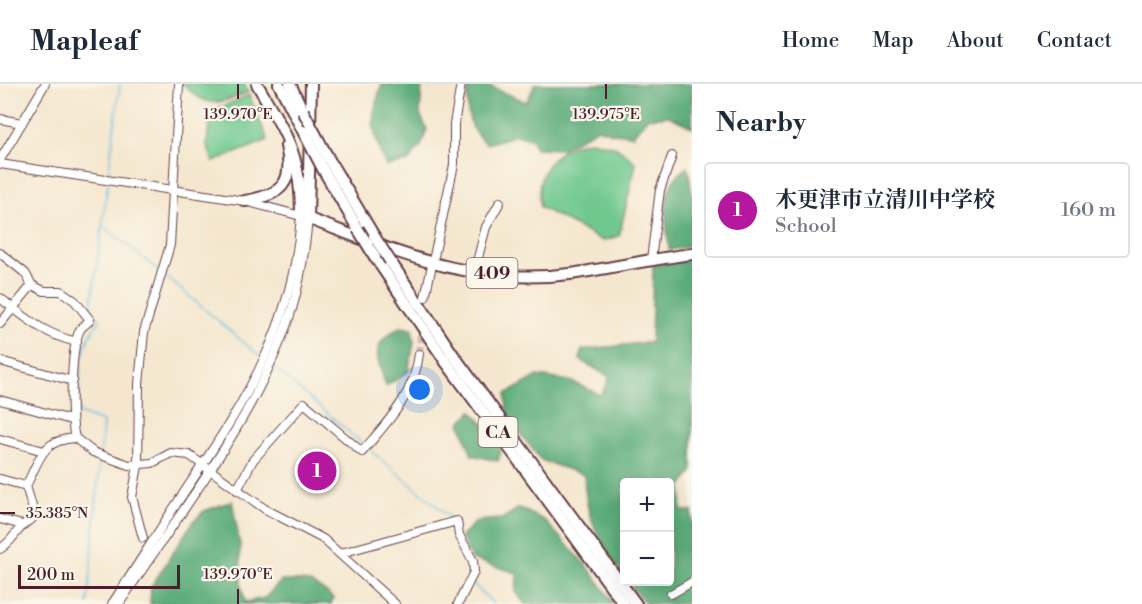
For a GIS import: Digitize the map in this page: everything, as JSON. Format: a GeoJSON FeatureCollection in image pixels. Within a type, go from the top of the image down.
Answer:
{"type":"FeatureCollection","features":[{"type":"Feature","properties":{"kind":"highway"},"geometry":{"type":"LineString","coordinates":[[257,84],[296,155],[304,217]]}},
{"type":"Feature","properties":{"kind":"highway","name":"CA"},"geometry":{"type":"LineString","coordinates":[[279,84],[303,131],[390,261],[480,392],[636,604]]}},
{"type":"Feature","properties":{"kind":"highway","name":"CA"},"geometry":{"type":"LineString","coordinates":[[290,84],[328,168],[358,229],[375,257],[446,362],[624,604]]}},
{"type":"Feature","properties":{"kind":"highway"},"geometry":{"type":"LineString","coordinates":[[304,217],[311,84]]}},
{"type":"Feature","properties":{"kind":"highway"},"geometry":{"type":"LineString","coordinates":[[245,201],[275,194],[284,185],[288,173],[285,141],[273,110]]}},
{"type":"Feature","properties":{"kind":"highway","name":"409"},"geometry":{"type":"LineString","coordinates":[[304,217],[404,256],[474,273],[569,274],[692,254]]}},
{"type":"Feature","properties":{"kind":"street"},"geometry":{"type":"LineString","coordinates":[[45,84],[0,162],[245,201],[304,217],[277,332],[259,374],[206,467],[119,604]]}},
{"type":"Feature","properties":{"kind":"street"},"geometry":{"type":"LineString","coordinates":[[143,538],[132,497],[138,466],[139,384],[144,332],[170,245],[179,84]]}},
{"type":"Feature","properties":{"kind":"street"},"geometry":{"type":"LineString","coordinates":[[425,297],[454,165],[454,124],[461,84]]}},
{"type":"Feature","properties":{"kind":"street"},"geometry":{"type":"LineString","coordinates":[[0,119],[22,123]]}},
{"type":"Feature","properties":{"kind":"street"},"geometry":{"type":"LineString","coordinates":[[651,260],[660,190],[672,156]]}},
{"type":"Feature","properties":{"kind":"street"},"geometry":{"type":"LineString","coordinates":[[474,273],[486,228],[500,202]]}},
{"type":"Feature","properties":{"kind":"street"},"geometry":{"type":"LineString","coordinates":[[0,253],[25,273],[32,285],[44,291],[61,291],[75,301],[90,320],[80,330],[77,342],[71,420],[75,438]]}},
{"type":"Feature","properties":{"kind":"street"},"geometry":{"type":"LineString","coordinates":[[0,324],[32,285]]}},
{"type":"Feature","properties":{"kind":"street"},"geometry":{"type":"LineString","coordinates":[[0,298],[45,332],[77,342]]}},
{"type":"Feature","properties":{"kind":"street"},"geometry":{"type":"LineString","coordinates":[[237,490],[253,460],[304,403],[362,452],[405,401],[417,372],[419,354]]}},
{"type":"Feature","properties":{"kind":"street"},"geometry":{"type":"LineString","coordinates":[[0,361],[73,381]]}},
{"type":"Feature","properties":{"kind":"street"},"geometry":{"type":"LineString","coordinates":[[0,400],[71,420]]}},
{"type":"Feature","properties":{"kind":"street"},"geometry":{"type":"LineString","coordinates":[[0,549],[12,542],[22,525],[32,519],[34,513],[26,486],[47,446],[59,439],[75,438],[103,457],[138,466],[152,463],[171,453],[181,453],[206,467],[265,509],[323,539],[395,604]]}},
{"type":"Feature","properties":{"kind":"street"},"geometry":{"type":"LineString","coordinates":[[0,439],[44,451]]}},
{"type":"Feature","properties":{"kind":"street"},"geometry":{"type":"LineString","coordinates":[[112,604],[206,467]]}},
{"type":"Feature","properties":{"kind":"street"},"geometry":{"type":"LineString","coordinates":[[0,479],[26,486]]}},
{"type":"Feature","properties":{"kind":"street"},"geometry":{"type":"LineString","coordinates":[[0,519],[22,525]]}},
{"type":"Feature","properties":{"kind":"street"},"geometry":{"type":"LineString","coordinates":[[341,553],[457,521],[459,535],[473,561],[474,572],[458,604]]}},
{"type":"Feature","properties":{"kind":"street"},"geometry":{"type":"LineString","coordinates":[[671,594],[692,582]]}},
{"type":"Feature","properties":{"kind":"green space"},"geometry":{"type":"Polygon","coordinates":[[[183,84],[244,84],[248,92],[220,102],[213,102],[199,98],[183,84]]]}},
{"type":"Feature","properties":{"kind":"green space"},"geometry":{"type":"Polygon","coordinates":[[[382,84],[422,84],[420,114],[427,129],[422,144],[408,162],[386,166],[377,143],[374,117],[382,84]]]}},
{"type":"Feature","properties":{"kind":"green space"},"geometry":{"type":"Polygon","coordinates":[[[473,84],[485,84],[526,102],[534,87],[533,84],[692,84],[692,127],[669,116],[647,118],[633,135],[612,133],[598,128],[561,149],[535,148],[532,140],[517,135],[487,144],[476,133],[470,119],[467,104],[468,88],[473,84]]]}},
{"type":"Feature","properties":{"kind":"green space"},"geometry":{"type":"Polygon","coordinates":[[[249,95],[268,140],[213,162],[207,145],[210,112],[249,95]]]}},
{"type":"Feature","properties":{"kind":"green space"},"geometry":{"type":"Polygon","coordinates":[[[590,141],[617,147],[636,163],[619,236],[603,241],[540,207],[540,183],[550,163],[567,148],[590,141]]]}},
{"type":"Feature","properties":{"kind":"green space"},"geometry":{"type":"Polygon","coordinates":[[[688,167],[692,196],[692,246],[669,250],[666,215],[668,193],[678,175],[688,167]]]}},
{"type":"Feature","properties":{"kind":"green space"},"geometry":{"type":"Polygon","coordinates":[[[692,259],[692,472],[682,486],[681,511],[692,511],[692,604],[646,604],[631,586],[674,586],[674,478],[620,478],[620,570],[595,529],[587,505],[584,475],[541,460],[507,417],[506,394],[538,376],[570,381],[601,395],[610,377],[580,360],[582,350],[651,342],[653,265],[692,259]]]}},
{"type":"Feature","properties":{"kind":"green space"},"geometry":{"type":"Polygon","coordinates":[[[400,327],[412,329],[414,343],[408,372],[386,386],[378,358],[379,346],[400,327]]]}},
{"type":"Feature","properties":{"kind":"green space"},"geometry":{"type":"Polygon","coordinates":[[[472,411],[487,428],[501,451],[498,461],[472,455],[460,423],[472,411]]]}},
{"type":"Feature","properties":{"kind":"green space"},"geometry":{"type":"Polygon","coordinates":[[[232,501],[240,545],[241,584],[245,602],[265,598],[281,581],[298,581],[309,582],[320,588],[333,598],[331,604],[150,604],[151,587],[192,523],[204,511],[232,501]]]}},
{"type":"Feature","properties":{"kind":"green space"},"geometry":{"type":"Polygon","coordinates":[[[519,508],[544,520],[586,565],[615,604],[525,604],[516,592],[517,573],[471,559],[461,537],[476,521],[502,519],[519,508]]]}},
{"type":"Feature","properties":{"kind":"waterway"},"geometry":{"type":"LineString","coordinates":[[108,177],[120,84]]}},
{"type":"Feature","properties":{"kind":"waterway"},"geometry":{"type":"LineString","coordinates":[[101,451],[103,422],[79,413],[79,404],[84,350],[88,339],[100,321],[91,308],[108,182]]}},
{"type":"Feature","properties":{"kind":"waterway"},"geometry":{"type":"LineString","coordinates":[[103,226],[158,270]]}},
{"type":"Feature","properties":{"kind":"waterway"},"geometry":{"type":"LineString","coordinates":[[164,275],[261,357]]}},
{"type":"Feature","properties":{"kind":"waterway"},"geometry":{"type":"LineString","coordinates":[[272,366],[364,445]]}},
{"type":"Feature","properties":{"kind":"waterway"},"geometry":{"type":"LineString","coordinates":[[370,450],[451,518]]}},
{"type":"Feature","properties":{"kind":"waterway"},"geometry":{"type":"LineString","coordinates":[[88,604],[100,458]]}},
{"type":"Feature","properties":{"kind":"waterway"},"geometry":{"type":"LineString","coordinates":[[464,553],[470,564],[468,577]]}},
{"type":"Feature","properties":{"kind":"waterway"},"geometry":{"type":"LineString","coordinates":[[472,583],[494,604]]}},
{"type":"Feature","properties":{"kind":"tunnel"},"geometry":{"type":"LineString","coordinates":[[419,354],[422,326]]}},
{"type":"Feature","properties":{"kind":"place","name":"木更津市立清川中学校"},"geometry":{"type":"Point","coordinates":[317,471]}}]}
